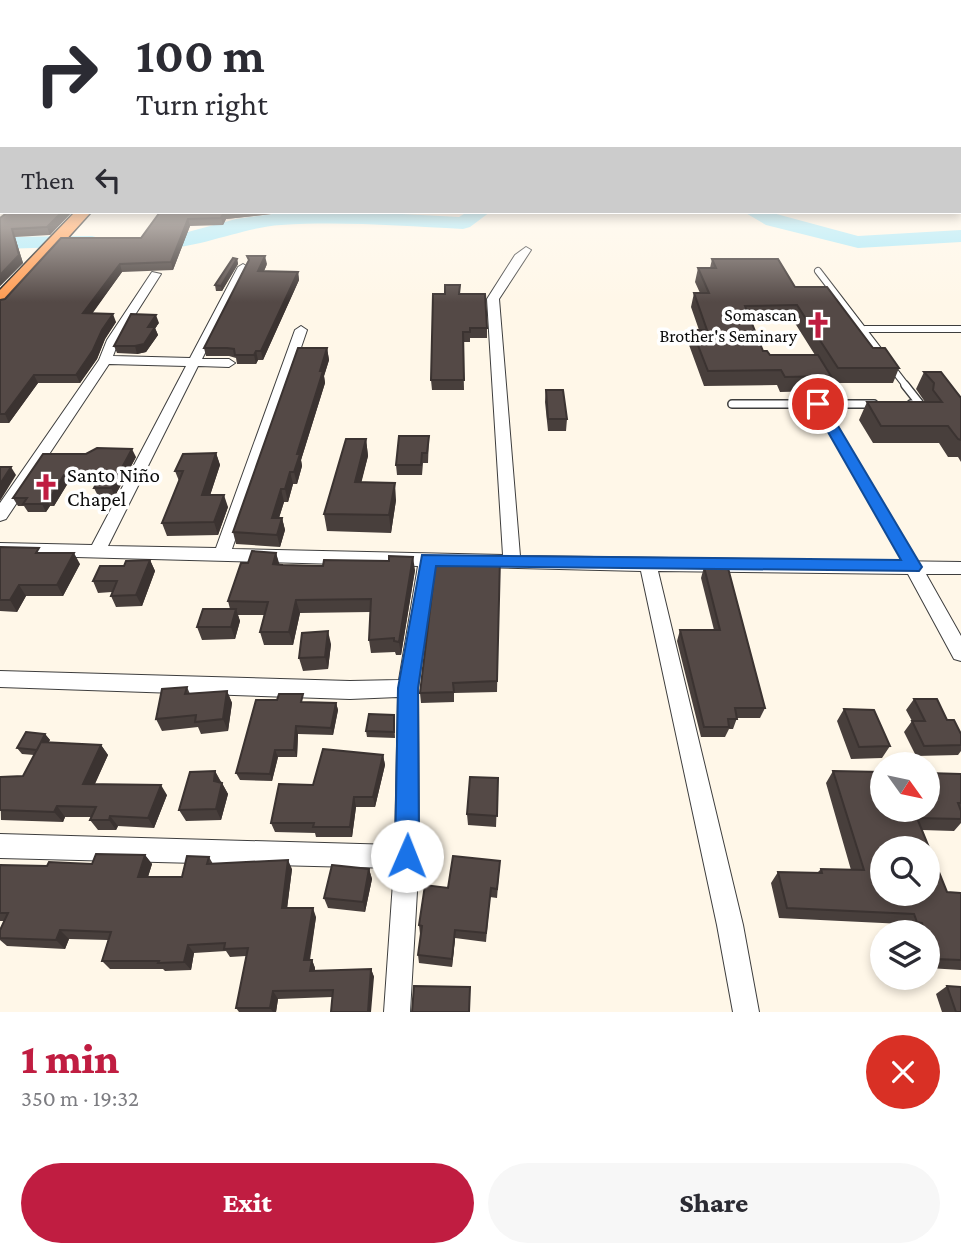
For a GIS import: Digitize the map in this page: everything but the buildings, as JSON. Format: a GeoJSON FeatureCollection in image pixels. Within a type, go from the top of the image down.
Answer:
{"type":"FeatureCollection","features":[{"type":"Feature","properties":{"kind":"highway"},"geometry":{"type":"LineString","coordinates":[[0,301],[81,214]]}},
{"type":"Feature","properties":{"kind":"street"},"geometry":{"type":"LineString","coordinates":[[512,561],[493,299],[494,293],[508,280],[518,256],[526,250]]}},
{"type":"Feature","properties":{"kind":"street"},"geometry":{"type":"LineString","coordinates":[[97,551],[243,267]]}},
{"type":"Feature","properties":{"kind":"street"},"geometry":{"type":"LineString","coordinates":[[0,515],[105,360],[113,340],[156,274]]}},
{"type":"Feature","properties":{"kind":"street"},"geometry":{"type":"LineString","coordinates":[[222,554],[301,330]]}},
{"type":"Feature","properties":{"kind":"street"},"geometry":{"type":"LineString","coordinates":[[105,360],[229,363]]}},
{"type":"Feature","properties":{"kind":"street"},"geometry":{"type":"LineString","coordinates":[[0,549],[648,565],[961,568]]}},
{"type":"Feature","properties":{"kind":"street"},"geometry":{"type":"LineString","coordinates":[[397,1012],[407,856],[408,688],[428,559]]}},
{"type":"Feature","properties":{"kind":"street"},"geometry":{"type":"LineString","coordinates":[[648,565],[730,925],[746,1012]]}},
{"type":"Feature","properties":{"kind":"street"},"geometry":{"type":"LineString","coordinates":[[913,567],[961,653]]}},
{"type":"Feature","properties":{"kind":"street"},"geometry":{"type":"LineString","coordinates":[[0,679],[351,690],[408,688]]}},
{"type":"Feature","properties":{"kind":"street"},"geometry":{"type":"LineString","coordinates":[[0,846],[407,856]]}},
{"type":"Feature","properties":{"kind":"lane"},"geometry":{"type":"LineString","coordinates":[[818,271],[920,404],[907,404]]}},
{"type":"Feature","properties":{"kind":"lane"},"geometry":{"type":"LineString","coordinates":[[865,329],[961,329]]}},
{"type":"Feature","properties":{"kind":"lane"},"geometry":{"type":"LineString","coordinates":[[732,404],[882,404]]}},
{"type":"Feature","properties":{"kind":"lane"},"geometry":{"type":"LineString","coordinates":[[818,404],[913,567]]}},
{"type":"Feature","properties":{"kind":"waterway"},"geometry":{"type":"LineString","coordinates":[[142,242],[173,242],[236,225],[280,219],[364,218],[463,223],[477,214]]}},
{"type":"Feature","properties":{"kind":"waterway"},"geometry":{"type":"LineString","coordinates":[[758,214],[773,221],[858,242],[961,236]]}},
{"type":"Feature","properties":{"kind":"waterway"},"geometry":{"type":"LineString","coordinates":[[0,243],[92,242]]}},
{"type":"Feature","properties":{"kind":"place","name":"Somascan Brother's Seminary"},"geometry":{"type":"Point","coordinates":[818,325]}},
{"type":"Feature","properties":{"kind":"place","name":"Santo Niño Chapel"},"geometry":{"type":"Point","coordinates":[46,487]}},
{"type":"Feature","properties":{"kind":"route"},"geometry":{"type":"LineString","coordinates":[[407,856],[408,688],[428,559],[648,565],[913,567],[818,404]]}}]}
